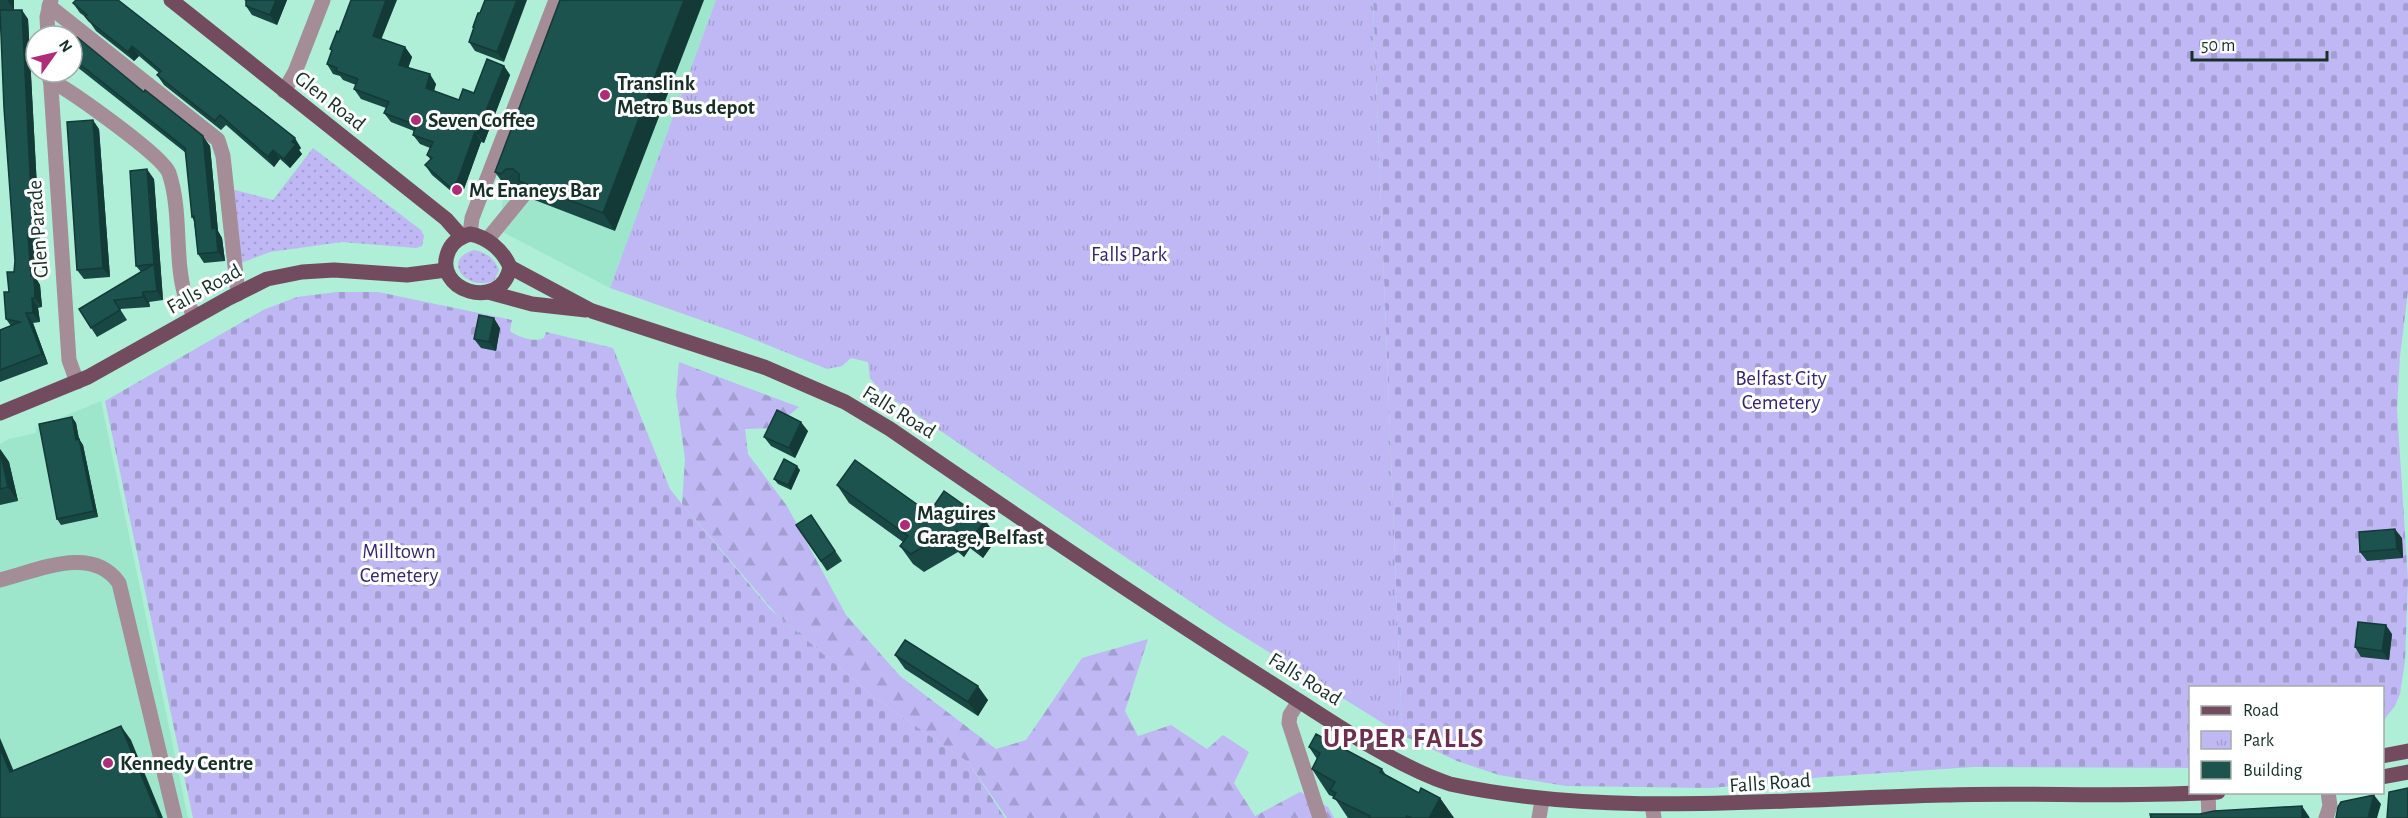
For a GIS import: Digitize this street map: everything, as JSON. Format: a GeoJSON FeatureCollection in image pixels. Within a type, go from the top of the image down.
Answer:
{"type":"FeatureCollection","features":[{"type":"Feature","properties":{"kind":"main road","name":"Glen Road"},"geometry":{"type":"LineString","coordinates":[[171,0],[465,235]]}},
{"type":"Feature","properties":{"kind":"main road"},"geometry":{"type":"LineString","coordinates":[[465,235],[479,236],[487,240],[500,251],[510,267],[506,281],[489,292],[474,292],[459,286],[446,270],[448,253],[452,244],[465,235]]}},
{"type":"Feature","properties":{"kind":"main road","name":"Falls Road"},"geometry":{"type":"LineString","coordinates":[[510,267],[592,311],[754,364],[845,402],[891,429],[1152,608],[1389,755],[1423,773],[1540,812],[1654,815],[1945,795],[2189,793]]}},
{"type":"Feature","properties":{"kind":"main road","name":"Falls Road"},"geometry":{"type":"LineString","coordinates":[[0,413],[77,382],[267,279],[302,272],[362,270],[406,275],[446,270]]}},
{"type":"Feature","properties":{"kind":"main road","name":"Falls Road"},"geometry":{"type":"LineString","coordinates":[[489,292],[554,308],[592,311]]}},
{"type":"Feature","properties":{"kind":"main road"},"geometry":{"type":"LineString","coordinates":[[2384,756],[2408,751]]}},
{"type":"Feature","properties":{"kind":"main road"},"geometry":{"type":"LineString","coordinates":[[2384,777],[2408,772]]}},
{"type":"Feature","properties":{"kind":"street"},"geometry":{"type":"LineString","coordinates":[[284,91],[296,72],[323,0]]}},
{"type":"Feature","properties":{"kind":"street"},"geometry":{"type":"LineString","coordinates":[[465,235],[556,0]]}},
{"type":"Feature","properties":{"kind":"street"},"geometry":{"type":"LineString","coordinates":[[47,24],[46,17],[50,3],[218,140],[223,156],[238,294]]}},
{"type":"Feature","properties":{"kind":"street","name":"Glen Parade"},"geometry":{"type":"LineString","coordinates":[[51,84],[69,360],[77,382]]}},
{"type":"Feature","properties":{"kind":"street"},"geometry":{"type":"LineString","coordinates":[[59,84],[153,155],[168,171],[173,193],[185,298],[195,317]]}},
{"type":"Feature","properties":{"kind":"street"},"geometry":{"type":"LineString","coordinates":[[487,240],[523,196]]}},
{"type":"Feature","properties":{"kind":"street"},"geometry":{"type":"LineString","coordinates":[[0,580],[84,561],[95,564],[114,575],[119,583],[128,617],[175,818]]}},
{"type":"Feature","properties":{"kind":"street"},"geometry":{"type":"LineString","coordinates":[[1299,701],[1290,715],[1289,723],[1320,818]]}},
{"type":"Feature","properties":{"kind":"street"},"geometry":{"type":"LineString","coordinates":[[2208,794],[2209,818]]}},
{"type":"Feature","properties":{"kind":"street"},"geometry":{"type":"LineString","coordinates":[[2326,818],[2330,806],[2328,794]]}},
{"type":"Feature","properties":{"kind":"shaded area","name":"Translink Metro Bus depot"},"geometry":{"type":"Polygon","coordinates":[[[576,0],[716,0],[610,288],[501,231],[503,191],[576,0]]]}},
{"type":"Feature","properties":{"kind":"shaded area"},"geometry":{"type":"Polygon","coordinates":[[[101,401],[188,818],[0,818],[0,444],[9,439],[36,433],[36,428],[101,401]]]}},
{"type":"Feature","properties":{"kind":"green space","name":"Falls Park"},"geometry":{"type":"Polygon","coordinates":[[[716,0],[1373,0],[1402,735],[1222,623],[904,406],[883,394],[870,378],[868,362],[851,358],[842,366],[827,369],[743,335],[610,288],[716,0]]]}},
{"type":"Feature","properties":{"kind":"green space","name":"Belfast City Cemetery"},"geometry":{"type":"Polygon","coordinates":[[[1373,0],[2408,0],[2408,291],[2400,356],[2397,409],[2408,580],[2405,661],[2400,694],[2395,706],[2384,720],[2384,686],[2189,686],[2189,768],[1974,767],[1824,777],[1711,788],[1566,786],[1499,775],[1457,761],[1402,735],[1373,0]]]}},
{"type":"Feature","properties":{"kind":"green space"},"geometry":{"type":"Polygon","coordinates":[[[313,148],[421,230],[424,236],[422,246],[416,248],[342,242],[270,252],[238,264],[231,189],[273,200],[313,148]]]}},
{"type":"Feature","properties":{"kind":"green space"},"geometry":{"type":"Polygon","coordinates":[[[474,250],[486,254],[495,262],[499,270],[494,281],[474,282],[461,273],[458,267],[459,260],[464,254],[474,250]]]}},
{"type":"Feature","properties":{"kind":"green space","name":"Milltown Cemetery"},"geometry":{"type":"Polygon","coordinates":[[[337,292],[378,292],[512,320],[510,331],[527,339],[544,338],[546,332],[613,348],[670,489],[682,504],[771,610],[878,700],[969,763],[1005,818],[193,818],[105,401],[263,310],[297,297],[337,292]]]}},
{"type":"Feature","properties":{"kind":"green space"},"geometry":{"type":"Polygon","coordinates":[[[679,362],[799,407],[773,428],[745,429],[748,454],[787,506],[846,615],[900,676],[996,749],[1026,740],[1082,658],[1148,639],[1125,711],[1138,736],[1171,725],[1207,749],[1223,735],[1249,752],[1234,783],[1255,816],[1300,792],[1328,807],[1334,818],[1007,818],[969,763],[878,700],[777,615],[682,504],[685,459],[676,395],[679,362]]]}},
{"type":"Feature","properties":{"kind":"building"},"geometry":{"type":"Polygon","coordinates":[[[76,0],[118,0],[295,138],[292,142],[296,144],[284,159],[273,150],[268,157],[220,115],[215,121],[157,75],[161,71],[132,46],[128,52],[89,21],[85,16],[87,15],[73,3],[76,0]]]}},
{"type":"Feature","properties":{"kind":"building"},"geometry":{"type":"Polygon","coordinates":[[[246,0],[276,0],[270,15],[246,6],[246,0]]]}},
{"type":"Feature","properties":{"kind":"building"},"geometry":{"type":"Polygon","coordinates":[[[351,0],[386,0],[373,36],[405,47],[399,65],[430,74],[426,88],[459,100],[463,89],[474,93],[487,59],[504,66],[477,133],[475,132],[458,180],[451,188],[425,165],[432,158],[427,155],[433,142],[413,135],[416,125],[384,113],[389,102],[354,89],[358,79],[336,71],[337,68],[327,64],[332,50],[330,49],[351,0]]]}},
{"type":"Feature","properties":{"kind":"building"},"geometry":{"type":"Polygon","coordinates":[[[485,0],[517,0],[497,52],[469,42],[478,13],[485,0]]]}},
{"type":"Feature","properties":{"kind":"building","name":"Translink Metro Bus depot"},"geometry":{"type":"Polygon","coordinates":[[[560,0],[684,0],[603,213],[519,181],[519,174],[513,169],[506,169],[501,174],[495,172],[560,0]]]}},
{"type":"Feature","properties":{"kind":"building"},"geometry":{"type":"Polygon","coordinates":[[[0,10],[22,10],[33,235],[28,235],[35,298],[32,298],[33,313],[26,313],[42,354],[0,370],[0,330],[20,322],[6,319],[4,292],[9,292],[7,272],[14,272],[15,261],[4,108],[0,10]]]}},
{"type":"Feature","properties":{"kind":"building"},"geometry":{"type":"Polygon","coordinates":[[[84,43],[203,136],[212,229],[216,228],[218,252],[198,254],[185,148],[84,68],[84,43]]]}},
{"type":"Feature","properties":{"kind":"building"},"geometry":{"type":"Polygon","coordinates":[[[93,120],[103,268],[77,270],[67,122],[93,120]]]}},
{"type":"Feature","properties":{"kind":"building"},"geometry":{"type":"Polygon","coordinates":[[[147,169],[154,264],[136,266],[130,171],[147,169]]]}},
{"type":"Feature","properties":{"kind":"building"},"geometry":{"type":"Polygon","coordinates":[[[154,264],[157,291],[143,292],[143,297],[114,300],[120,310],[91,328],[79,309],[154,264]]]}},
{"type":"Feature","properties":{"kind":"building"},"geometry":{"type":"Polygon","coordinates":[[[479,315],[494,318],[489,342],[474,339],[479,315]]]}},
{"type":"Feature","properties":{"kind":"building"},"geometry":{"type":"Polygon","coordinates":[[[777,410],[801,422],[789,448],[764,437],[777,410]]]}},
{"type":"Feature","properties":{"kind":"building"},"geometry":{"type":"Polygon","coordinates":[[[72,417],[76,440],[79,439],[94,511],[57,519],[39,424],[72,417]]]}},
{"type":"Feature","properties":{"kind":"building"},"geometry":{"type":"Polygon","coordinates":[[[0,451],[8,487],[0,489],[0,451]]]}},
{"type":"Feature","properties":{"kind":"building"},"geometry":{"type":"Polygon","coordinates":[[[784,459],[797,466],[788,485],[774,479],[784,459]]]}},
{"type":"Feature","properties":{"kind":"building"},"geometry":{"type":"Polygon","coordinates":[[[855,460],[929,513],[944,491],[985,520],[971,540],[957,531],[952,539],[945,534],[911,554],[900,546],[908,536],[837,485],[855,460]]]}},
{"type":"Feature","properties":{"kind":"building"},"geometry":{"type":"Polygon","coordinates":[[[811,515],[835,551],[821,561],[796,525],[811,515]]]}},
{"type":"Feature","properties":{"kind":"building"},"geometry":{"type":"Polygon","coordinates":[[[2395,529],[2397,549],[2360,552],[2359,532],[2395,529]]]}},
{"type":"Feature","properties":{"kind":"building"},"geometry":{"type":"Polygon","coordinates":[[[2358,622],[2386,625],[2382,651],[2355,647],[2358,622]]]}},
{"type":"Feature","properties":{"kind":"building"},"geometry":{"type":"Polygon","coordinates":[[[905,640],[978,686],[968,702],[895,655],[905,640]]]}},
{"type":"Feature","properties":{"kind":"building","name":"Kennedy Centre"},"geometry":{"type":"Polygon","coordinates":[[[121,726],[159,818],[0,818],[0,748],[10,772],[121,726]]]}},
{"type":"Feature","properties":{"kind":"building"},"geometry":{"type":"Polygon","coordinates":[[[1316,734],[1382,769],[1380,772],[1419,793],[1421,788],[1440,798],[1429,818],[1407,816],[1406,818],[1369,818],[1370,816],[1333,798],[1336,793],[1330,790],[1335,782],[1312,769],[1320,753],[1309,747],[1316,734]]]}},
{"type":"Feature","properties":{"kind":"building"},"geometry":{"type":"Polygon","coordinates":[[[2408,788],[2408,818],[2387,818],[2389,792],[2408,788]]]}},
{"type":"Feature","properties":{"kind":"building"},"geometry":{"type":"Polygon","coordinates":[[[2374,795],[2368,818],[2336,818],[2341,802],[2374,795]]]}},
{"type":"Feature","properties":{"kind":"building"},"geometry":{"type":"Polygon","coordinates":[[[2302,806],[2302,818],[2151,818],[2150,814],[2200,814],[2214,811],[2302,806]]]}},
{"type":"Feature","properties":{"kind":"place","name":"Translink Metro Bus depot"},"geometry":{"type":"Point","coordinates":[605,95]}},
{"type":"Feature","properties":{"kind":"place","name":"Seven Coffee"},"geometry":{"type":"Point","coordinates":[416,120]}},
{"type":"Feature","properties":{"kind":"place","name":"Mc Enaneys Bar"},"geometry":{"type":"Point","coordinates":[457,190]}},
{"type":"Feature","properties":{"kind":"place","name":"Maguires Garage, Belfast"},"geometry":{"type":"Point","coordinates":[905,525]}},
{"type":"Feature","properties":{"kind":"place","name":"Kennedy Centre"},"geometry":{"type":"Point","coordinates":[108,763]}},
{"type":"Feature","properties":{"kind":"district","name":"UPPER FALLS"},"geometry":{"type":"Point","coordinates":[1404,738]}}]}
